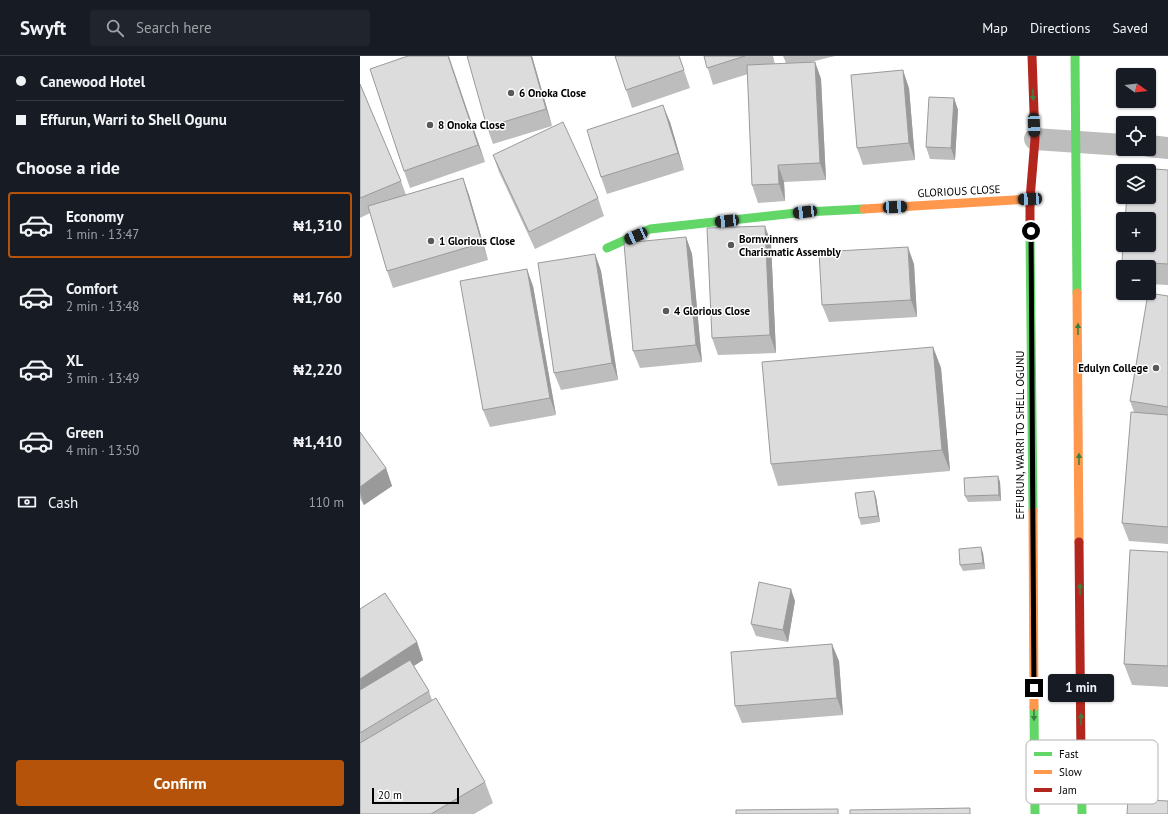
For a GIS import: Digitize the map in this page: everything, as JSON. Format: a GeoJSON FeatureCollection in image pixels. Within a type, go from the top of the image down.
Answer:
{"type":"FeatureCollection","features":[{"type":"Feature","properties":{"kind":"main road","name":"EFFURUN, WARRI TO SHELL OGUNU"},"geometry":{"type":"LineString","coordinates":[[1032,56],[1035,139],[1030,199],[1034,740]]}},
{"type":"Feature","properties":{"kind":"main road"},"geometry":{"type":"LineString","coordinates":[[1075,56],[1081,740]]}},
{"type":"Feature","properties":{"kind":"main road","name":"GLORIOUS CLOSE"},"geometry":{"type":"LineString","coordinates":[[607,248],[650,229],[805,212],[1030,199]]}},
{"type":"Feature","properties":{"kind":"main road","name":"EFFURUN, WARRI TO SHELL OGUNU"},"geometry":{"type":"LineString","coordinates":[[1035,804],[1035,814]]}},
{"type":"Feature","properties":{"kind":"main road"},"geometry":{"type":"LineString","coordinates":[[1082,804],[1082,814]]}},
{"type":"Feature","properties":{"kind":"street"},"geometry":{"type":"LineString","coordinates":[[1035,139],[1116,144]]}},
{"type":"Feature","properties":{"kind":"street"},"geometry":{"type":"LineString","coordinates":[[1156,147],[1168,148]]}},
{"type":"Feature","properties":{"kind":"building","name":"8 Onoka Close"},"geometry":{"type":"Polygon","coordinates":[[[408,56],[448,56],[478,145],[404,171],[370,69],[408,56]]]}},
{"type":"Feature","properties":{"kind":"building","name":"6 Onoka Close"},"geometry":{"type":"Polygon","coordinates":[[[467,56],[531,56],[546,109],[487,127],[467,56]]]}},
{"type":"Feature","properties":{"kind":"building"},"geometry":{"type":"Polygon","coordinates":[[[615,56],[679,56],[684,70],[626,90],[615,56]]]}},
{"type":"Feature","properties":{"kind":"building"},"geometry":{"type":"Polygon","coordinates":[[[704,56],[745,56],[707,68],[704,56]]]}},
{"type":"Feature","properties":{"kind":"building"},"geometry":{"type":"Polygon","coordinates":[[[815,62],[820,163],[778,165],[779,184],[752,185],[747,65],[815,62]]]}},
{"type":"Feature","properties":{"kind":"building"},"geometry":{"type":"Polygon","coordinates":[[[903,70],[909,143],[857,148],[851,75],[903,70]]]}},
{"type":"Feature","properties":{"kind":"building"},"geometry":{"type":"Polygon","coordinates":[[[360,84],[401,181],[360,198],[360,84]]]}},
{"type":"Feature","properties":{"kind":"building"},"geometry":{"type":"Polygon","coordinates":[[[929,97],[954,98],[951,148],[926,147],[929,97]]]}},
{"type":"Feature","properties":{"kind":"building"},"geometry":{"type":"Polygon","coordinates":[[[663,105],[678,153],[601,177],[587,130],[663,105]]]}},
{"type":"Feature","properties":{"kind":"building"},"geometry":{"type":"Polygon","coordinates":[[[563,122],[598,198],[529,232],[493,155],[563,122]]]}},
{"type":"Feature","properties":{"kind":"building"},"geometry":{"type":"Polygon","coordinates":[[[1156,169],[1168,170],[1168,264],[1156,263],[1156,260],[1122,260],[1123,252],[1156,252],[1156,212],[1126,212],[1126,204],[1156,204],[1156,169]]]}},
{"type":"Feature","properties":{"kind":"building","name":"1 Glorious Close"},"geometry":{"type":"Polygon","coordinates":[[[463,178],[482,243],[387,271],[368,206],[463,178]]]}},
{"type":"Feature","properties":{"kind":"building"},"geometry":{"type":"Polygon","coordinates":[[[765,226],[770,335],[712,338],[707,228],[765,226]]]}},
{"type":"Feature","properties":{"kind":"building","name":"4 Glorious Close"},"geometry":{"type":"Polygon","coordinates":[[[686,237],[696,345],[633,351],[624,243],[686,237]]]}},
{"type":"Feature","properties":{"kind":"building"},"geometry":{"type":"Polygon","coordinates":[[[908,247],[911,300],[822,305],[819,252],[908,247]]]}},
{"type":"Feature","properties":{"kind":"building"},"geometry":{"type":"Polygon","coordinates":[[[595,254],[612,363],[554,373],[538,263],[595,254]]]}},
{"type":"Feature","properties":{"kind":"building"},"geometry":{"type":"Polygon","coordinates":[[[527,269],[550,398],[483,410],[460,281],[527,269]]]}},
{"type":"Feature","properties":{"kind":"building"},"geometry":{"type":"Polygon","coordinates":[[[1156,294],[1168,296],[1168,407],[1130,401],[1147,300],[1156,300],[1156,294]]]}},
{"type":"Feature","properties":{"kind":"building"},"geometry":{"type":"Polygon","coordinates":[[[933,347],[942,450],[771,464],[762,362],[933,347]]]}},
{"type":"Feature","properties":{"kind":"building"},"geometry":{"type":"Polygon","coordinates":[[[1131,412],[1168,415],[1168,527],[1122,523],[1131,412]]]}},
{"type":"Feature","properties":{"kind":"building"},"geometry":{"type":"Polygon","coordinates":[[[360,432],[386,468],[360,487],[360,432]]]}},
{"type":"Feature","properties":{"kind":"building"},"geometry":{"type":"Polygon","coordinates":[[[998,476],[999,495],[965,496],[964,478],[998,476]]]}},
{"type":"Feature","properties":{"kind":"building"},"geometry":{"type":"Polygon","coordinates":[[[874,491],[878,516],[859,518],[855,493],[874,491]]]}},
{"type":"Feature","properties":{"kind":"building"},"geometry":{"type":"Polygon","coordinates":[[[981,547],[983,563],[960,565],[959,549],[981,547]]]}},
{"type":"Feature","properties":{"kind":"building"},"geometry":{"type":"Polygon","coordinates":[[[1130,550],[1168,552],[1168,666],[1124,664],[1130,550]]]}},
{"type":"Feature","properties":{"kind":"building"},"geometry":{"type":"Polygon","coordinates":[[[759,582],[791,589],[783,630],[751,624],[759,582]]]}},
{"type":"Feature","properties":{"kind":"building"},"geometry":{"type":"Polygon","coordinates":[[[385,593],[417,642],[360,679],[360,609],[385,593]]]}},
{"type":"Feature","properties":{"kind":"building"},"geometry":{"type":"Polygon","coordinates":[[[832,644],[837,698],[735,706],[731,652],[832,644]]]}},
{"type":"Feature","properties":{"kind":"building"},"geometry":{"type":"Polygon","coordinates":[[[410,660],[429,691],[360,733],[360,690],[410,660]]]}},
{"type":"Feature","properties":{"kind":"building"},"geometry":{"type":"Polygon","coordinates":[[[436,698],[485,782],[431,814],[360,814],[360,743],[436,698]]]}},
{"type":"Feature","properties":{"kind":"building"},"geometry":{"type":"Polygon","coordinates":[[[1158,800],[1168,801],[1168,814],[1127,814],[1128,804],[1158,804],[1158,800]]]}},
{"type":"Feature","properties":{"kind":"building"},"geometry":{"type":"Polygon","coordinates":[[[970,808],[970,814],[850,814],[850,810],[970,808]]]}},
{"type":"Feature","properties":{"kind":"building"},"geometry":{"type":"Polygon","coordinates":[[[838,809],[838,814],[736,814],[736,810],[838,809]]]}},
{"type":"Feature","properties":{"kind":"traffic: fast"},"geometry":{"type":"LineString","coordinates":[[1075,56],[1077,293]]}},
{"type":"Feature","properties":{"kind":"traffic: fast"},"geometry":{"type":"LineString","coordinates":[[607,248],[650,229],[805,212],[864,209]]}},
{"type":"Feature","properties":{"kind":"traffic: fast"},"geometry":{"type":"LineString","coordinates":[[1030,234],[1033,511]]}},
{"type":"Feature","properties":{"kind":"traffic: fast"},"geometry":{"type":"LineString","coordinates":[[1034,707],[1034,740]]}},
{"type":"Feature","properties":{"kind":"traffic: fast"},"geometry":{"type":"LineString","coordinates":[[1035,804],[1035,814]]}},
{"type":"Feature","properties":{"kind":"traffic: fast"},"geometry":{"type":"LineString","coordinates":[[1082,804],[1082,814]]}},
{"type":"Feature","properties":{"kind":"traffic: slow"},"geometry":{"type":"LineString","coordinates":[[864,209],[1030,199]]}},
{"type":"Feature","properties":{"kind":"traffic: slow"},"geometry":{"type":"LineString","coordinates":[[1077,293],[1079,542]]}},
{"type":"Feature","properties":{"kind":"traffic: slow"},"geometry":{"type":"LineString","coordinates":[[1033,511],[1034,707]]}},
{"type":"Feature","properties":{"kind":"traffic: jam"},"geometry":{"type":"LineString","coordinates":[[1030,234],[1030,199],[1035,139],[1032,56]]}},
{"type":"Feature","properties":{"kind":"traffic: jam"},"geometry":{"type":"LineString","coordinates":[[1079,542],[1081,740]]}},
{"type":"Feature","properties":{"kind":"place","name":"6 Onoka Close"},"geometry":{"type":"Point","coordinates":[511,93]}},
{"type":"Feature","properties":{"kind":"place","name":"8 Onoka Close"},"geometry":{"type":"Point","coordinates":[430,125]}},
{"type":"Feature","properties":{"kind":"place","name":"1 Glorious Close"},"geometry":{"type":"Point","coordinates":[431,241]}},
{"type":"Feature","properties":{"kind":"place","name":"Bornwinners Charismatic Assembly"},"geometry":{"type":"Point","coordinates":[731,245]}},
{"type":"Feature","properties":{"kind":"place","name":"4 Glorious Close"},"geometry":{"type":"Point","coordinates":[666,311]}},
{"type":"Feature","properties":{"kind":"place","name":"Edulyn College"},"geometry":{"type":"Point","coordinates":[1156,368]}},
{"type":"Feature","properties":{"kind":"route"},"geometry":{"type":"LineString","coordinates":[[1031,231],[1034,688]]}}]}
